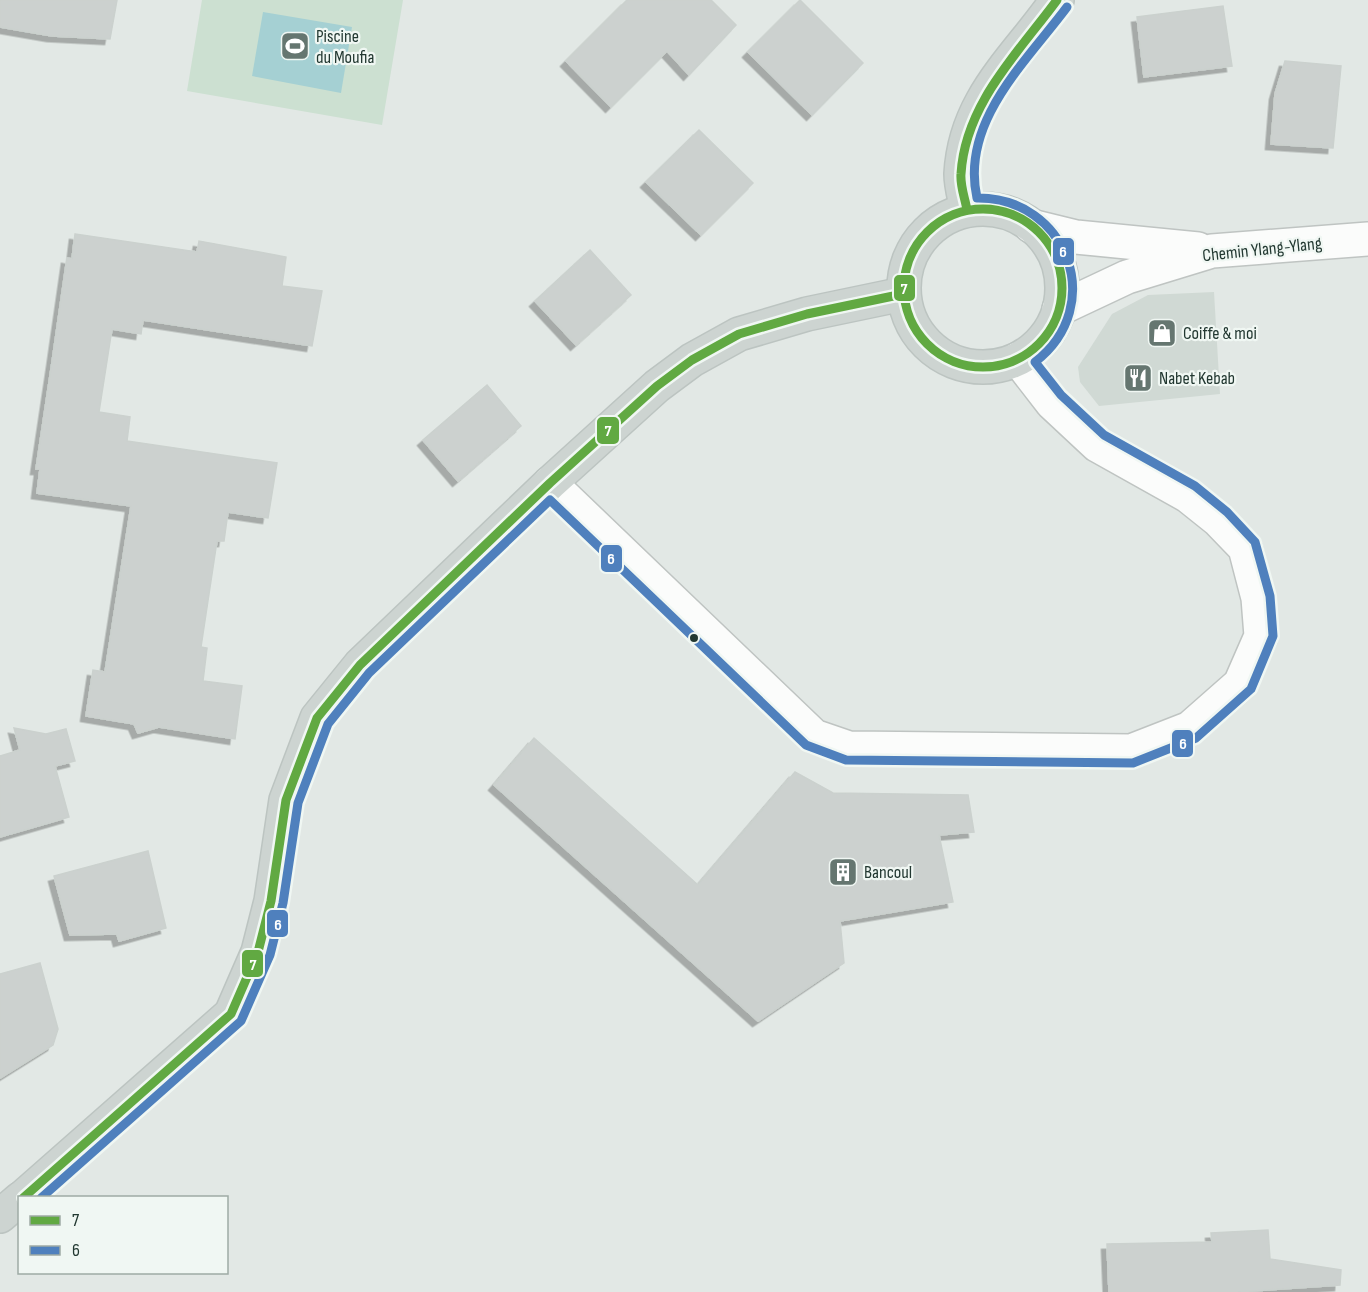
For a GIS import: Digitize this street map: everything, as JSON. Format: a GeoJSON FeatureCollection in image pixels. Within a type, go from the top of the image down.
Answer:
{"type":"FeatureCollection","features":[{"type":"Feature","properties":{"kind":"main road"},"geometry":{"type":"LineString","coordinates":[[967,210],[961,175],[968,130],[989,86],[1036,30],[1057,0]]}},
{"type":"Feature","properties":{"kind":"main road"},"geometry":{"type":"LineString","coordinates":[[990,209],[1012,214],[1032,226],[1047,243],[1058,263],[1062,286],[1059,309],[1050,330],[1036,347],[1018,359],[997,366],[976,367],[955,362],[935,352],[920,337],[909,316],[903,294],[905,271],[913,250],[927,232],[945,218],[967,210],[990,209]]}},
{"type":"Feature","properties":{"kind":"main road"},"geometry":{"type":"LineString","coordinates":[[23,1196],[231,1014],[258,952],[271,901],[286,800],[317,718],[360,666],[550,483],[657,386],[692,360],[739,334],[807,314],[903,294]]}},
{"type":"Feature","properties":{"kind":"main road"},"geometry":{"type":"LineString","coordinates":[[0,1216],[18,1201]]}},
{"type":"Feature","properties":{"kind":"street"},"geometry":{"type":"LineString","coordinates":[[1032,226],[1076,237],[1212,251]]}},
{"type":"Feature","properties":{"kind":"street","name":"Chemin Ylang-Ylang"},"geometry":{"type":"LineString","coordinates":[[1059,309],[1126,277],[1212,251],[1368,238]]}},
{"type":"Feature","properties":{"kind":"street"},"geometry":{"type":"LineString","coordinates":[[550,483],[814,736],[849,748],[1131,751],[1190,728],[1240,684],[1261,636],[1258,598],[1245,548],[1218,520],[1188,496],[1097,445],[1052,403],[1018,359]]}},
{"type":"Feature","properties":{"kind":"shaded area"},"geometry":{"type":"Polygon","coordinates":[[[1214,292],[1220,394],[1099,406],[1080,382],[1078,367],[1112,314],[1148,295],[1214,292]]]}},
{"type":"Feature","properties":{"kind":"green space","name":"Piscine du Moufia"},"geometry":{"type":"Polygon","coordinates":[[[202,0],[403,0],[382,125],[187,91],[202,0]]]}},
{"type":"Feature","properties":{"kind":"water"},"geometry":{"type":"Polygon","coordinates":[[[263,12],[352,27],[341,93],[252,76],[263,12]]]}},
{"type":"Feature","properties":{"kind":"building"},"geometry":{"type":"Polygon","coordinates":[[[0,0],[117,0],[110,39],[52,36],[0,27],[0,0]]]}},
{"type":"Feature","properties":{"kind":"building"},"geometry":{"type":"Polygon","coordinates":[[[627,0],[711,0],[736,25],[689,75],[667,51],[611,107],[566,61],[627,0]]]}},
{"type":"Feature","properties":{"kind":"building"},"geometry":{"type":"Polygon","coordinates":[[[800,0],[863,63],[812,115],[748,52],[800,0]]]}},
{"type":"Feature","properties":{"kind":"building"},"geometry":{"type":"Polygon","coordinates":[[[1223,6],[1232,66],[1144,77],[1137,17],[1223,6]]]}},
{"type":"Feature","properties":{"kind":"building"},"geometry":{"type":"Polygon","coordinates":[[[1285,61],[1341,66],[1333,148],[1271,144],[1275,94],[1285,61]]]}},
{"type":"Feature","properties":{"kind":"building"},"geometry":{"type":"Polygon","coordinates":[[[699,130],[753,183],[701,235],[646,182],[699,130]]]}},
{"type":"Feature","properties":{"kind":"building"},"geometry":{"type":"Polygon","coordinates":[[[75,234],[197,252],[199,241],[286,257],[282,286],[322,291],[312,346],[143,320],[141,334],[112,329],[99,412],[130,417],[127,441],[277,463],[268,518],[228,512],[224,541],[217,541],[201,647],[207,648],[203,681],[242,686],[235,739],[159,727],[138,733],[134,724],[86,716],[93,670],[105,672],[131,506],[37,493],[40,469],[36,469],[67,258],[72,259],[75,234]]]}},
{"type":"Feature","properties":{"kind":"building"},"geometry":{"type":"Polygon","coordinates":[[[590,250],[631,295],[576,345],[535,301],[590,250]]]}},
{"type":"Feature","properties":{"kind":"building"},"geometry":{"type":"Polygon","coordinates":[[[487,385],[521,426],[458,481],[423,440],[487,385]]]}},
{"type":"Feature","properties":{"kind":"building"},"geometry":{"type":"Polygon","coordinates":[[[14,728],[46,734],[66,729],[75,761],[55,766],[69,817],[0,837],[0,756],[20,750],[14,728]]]}},
{"type":"Feature","properties":{"kind":"building","name":"Bancoul"},"geometry":{"type":"Polygon","coordinates":[[[534,738],[698,885],[795,772],[833,793],[968,795],[974,832],[939,835],[953,902],[840,921],[844,963],[758,1021],[494,785],[534,738]]]}},
{"type":"Feature","properties":{"kind":"building"},"geometry":{"type":"Polygon","coordinates":[[[148,851],[166,928],[119,941],[117,934],[70,935],[54,876],[148,851]]]}},
{"type":"Feature","properties":{"kind":"building"},"geometry":{"type":"Polygon","coordinates":[[[40,963],[58,1029],[53,1045],[0,1078],[0,974],[40,963]]]}},
{"type":"Feature","properties":{"kind":"building"},"geometry":{"type":"Polygon","coordinates":[[[1268,1230],[1270,1259],[1341,1270],[1340,1285],[1238,1292],[1109,1292],[1107,1244],[1212,1242],[1211,1233],[1268,1230]]]}},
{"type":"Feature","properties":{"kind":"transit line","name":"7"},"geometry":{"type":"LineString","coordinates":[[967,210],[961,174],[972,125],[996,81],[1057,0]]}},
{"type":"Feature","properties":{"kind":"transit line","name":"6"},"geometry":{"type":"LineString","coordinates":[[43,1196],[241,1021],[270,955],[283,903],[298,803],[328,724],[369,673],[550,500],[806,745],[846,760],[1133,763],[1196,738],[1251,689],[1273,636],[1270,596],[1255,542],[1227,512],[1195,486],[1104,435],[1061,395],[1035,362],[1057,339],[1069,313],[1072,285],[1067,259],[1054,235],[1034,215],[1008,202],[977,198],[974,170],[978,144],[987,119],[1016,72],[1067,7]]}},
{"type":"Feature","properties":{"kind":"transit line","name":"7"},"geometry":{"type":"LineString","coordinates":[[983,209],[1013,215],[1039,232],[1056,258],[1062,288],[1056,318],[1039,344],[1013,361],[983,367],[953,361],[927,344],[910,318],[904,288],[910,258],[927,232],[953,215],[983,209]]}},
{"type":"Feature","properties":{"kind":"transit line","name":"7"},"geometry":{"type":"LineString","coordinates":[[25,1196],[231,1014],[258,952],[271,901],[286,800],[317,718],[360,665],[550,483],[657,386],[692,360],[739,334],[807,314],[903,294]]}},
{"type":"Feature","properties":{"kind":"place","name":"Piscine du Moufia"},"geometry":{"type":"Point","coordinates":[295,46]}},
{"type":"Feature","properties":{"kind":"place","name":"Coiffe & moi"},"geometry":{"type":"Point","coordinates":[1162,333]}},
{"type":"Feature","properties":{"kind":"place","name":"Nabet Kebab"},"geometry":{"type":"Point","coordinates":[1138,378]}},
{"type":"Feature","properties":{"kind":"place","name":"Bancoul"},"geometry":{"type":"Point","coordinates":[843,872]}}]}
